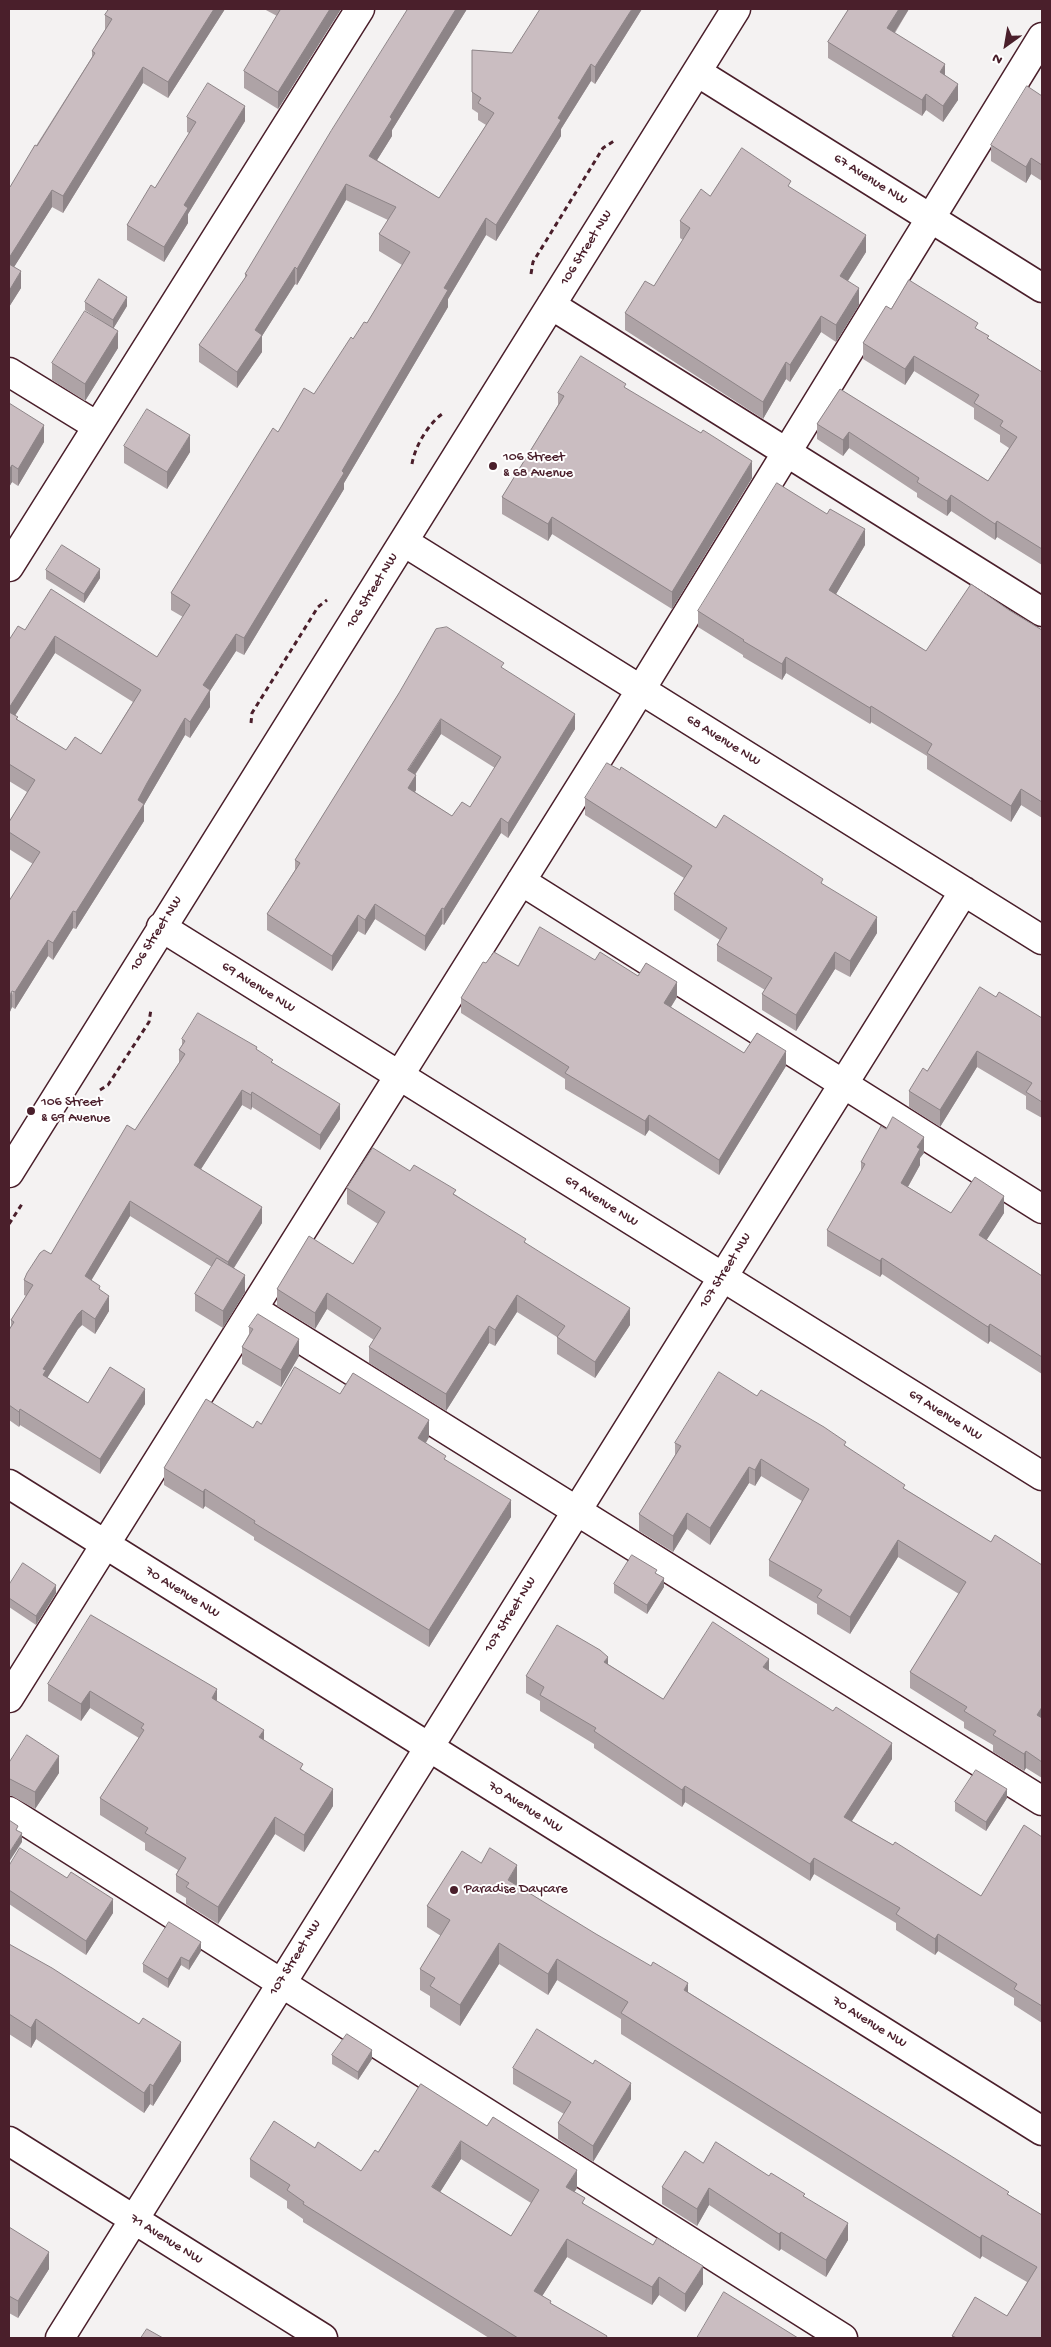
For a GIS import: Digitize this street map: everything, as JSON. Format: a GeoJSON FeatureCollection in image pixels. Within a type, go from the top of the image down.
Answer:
{"type":"FeatureCollection","features":[{"type":"Feature","properties":{"kind":"street"},"geometry":{"type":"LineString","coordinates":[[9,567],[360,9]]}},
{"type":"Feature","properties":{"kind":"street","name":"106 Street NW"},"geometry":{"type":"LineString","coordinates":[[9,1173],[736,9]]}},
{"type":"Feature","properties":{"kind":"street"},"geometry":{"type":"LineString","coordinates":[[9,1698],[641,690],[1042,37]]}},
{"type":"Feature","properties":{"kind":"street","name":"67 Avenue NW"},"geometry":{"type":"LineString","coordinates":[[697,72],[1042,288]]}},
{"type":"Feature","properties":{"kind":"street"},"geometry":{"type":"LineString","coordinates":[[551,306],[1042,612]]}},
{"type":"Feature","properties":{"kind":"street"},"geometry":{"type":"LineString","coordinates":[[9,372],[97,426]]}},
{"type":"Feature","properties":{"kind":"street","name":"68 Avenue NW"},"geometry":{"type":"LineString","coordinates":[[404,542],[1042,940]]}},
{"type":"Feature","properties":{"kind":"street"},"geometry":{"type":"LineString","coordinates":[[521,881],[1042,1209]]}},
{"type":"Feature","properties":{"kind":"street","name":"107 Street NW"},"geometry":{"type":"LineString","coordinates":[[60,2338],[964,891]]}},
{"type":"Feature","properties":{"kind":"street","name":"69 Avenue NW"},"geometry":{"type":"LineString","coordinates":[[161,927],[1042,1476]]}},
{"type":"Feature","properties":{"kind":"street"},"geometry":{"type":"LineString","coordinates":[[253,1309],[1042,1801]]}},
{"type":"Feature","properties":{"kind":"street","name":"70 Avenue NW"},"geometry":{"type":"LineString","coordinates":[[9,1484],[1042,2131]]}},
{"type":"Feature","properties":{"kind":"street"},"geometry":{"type":"LineString","coordinates":[[9,1811],[843,2338]]}},
{"type":"Feature","properties":{"kind":"street","name":"71 Avenue NW"},"geometry":{"type":"LineString","coordinates":[[9,2141],[323,2338]]}},
{"type":"Feature","properties":{"kind":"building"},"geometry":{"type":"Polygon","coordinates":[[[109,9],[214,9],[168,82],[143,67],[63,196],[52,190],[9,258],[9,186],[35,145],[37,146],[95,53],[92,51],[112,19],[105,15],[109,9]]]}},
{"type":"Feature","properties":{"kind":"building"},"geometry":{"type":"Polygon","coordinates":[[[281,9],[330,9],[278,92],[244,71],[281,9]]]}},
{"type":"Feature","properties":{"kind":"building"},"geometry":{"type":"Polygon","coordinates":[[[408,9],[456,9],[390,117],[392,119],[369,156],[439,198],[494,113],[478,103],[481,98],[472,92],[472,50],[512,53],[540,9],[632,9],[595,67],[591,64],[558,118],[561,120],[496,225],[486,218],[444,288],[448,290],[342,471],[344,473],[244,638],[236,634],[203,685],[210,690],[190,722],[185,718],[147,783],[138,800],[144,804],[76,912],[73,911],[53,943],[48,940],[15,992],[12,991],[9,997],[9,901],[40,852],[9,832],[9,822],[35,780],[9,764],[9,712],[18,717],[16,719],[66,750],[75,737],[101,754],[141,690],[55,636],[9,708],[9,640],[18,626],[25,630],[51,589],[157,657],[190,605],[171,593],[273,428],[278,432],[304,388],[314,394],[351,337],[353,339],[364,322],[367,323],[410,252],[379,234],[396,207],[346,184],[297,269],[295,267],[255,330],[262,335],[237,372],[199,345],[247,275],[245,274],[331,131],[408,9]]]}},
{"type":"Feature","properties":{"kind":"building"},"geometry":{"type":"Polygon","coordinates":[[[849,9],[899,9],[887,28],[945,64],[940,72],[958,84],[943,106],[926,94],[922,100],[828,42],[849,9]]]}},
{"type":"Feature","properties":{"kind":"building"},"geometry":{"type":"Polygon","coordinates":[[[208,83],[245,106],[184,205],[188,208],[164,247],[127,225],[151,185],[155,188],[196,122],[187,117],[208,83]]]}},
{"type":"Feature","properties":{"kind":"building"},"geometry":{"type":"Polygon","coordinates":[[[1027,86],[1042,96],[1042,165],[1031,158],[1026,167],[991,145],[1027,86]]]}},
{"type":"Feature","properties":{"kind":"building"},"geometry":{"type":"Polygon","coordinates":[[[742,148],[791,181],[788,186],[866,235],[840,276],[859,288],[836,325],[821,316],[790,365],[786,362],[763,402],[625,313],[645,281],[654,286],[690,228],[680,221],[701,189],[710,196],[742,148]]]}},
{"type":"Feature","properties":{"kind":"building"},"geometry":{"type":"Polygon","coordinates":[[[9,264],[21,271],[9,291],[9,264]]]}},
{"type":"Feature","properties":{"kind":"building"},"geometry":{"type":"Polygon","coordinates":[[[99,279],[127,297],[113,320],[85,302],[99,279]]]}},
{"type":"Feature","properties":{"kind":"building"},"geometry":{"type":"Polygon","coordinates":[[[909,280],[978,323],[975,328],[989,336],[987,338],[1042,372],[1042,549],[997,521],[995,524],[951,495],[947,501],[917,482],[919,478],[849,432],[843,440],[817,424],[840,389],[988,481],[1017,437],[1000,426],[1003,421],[974,403],[979,395],[914,356],[905,369],[863,343],[886,306],[891,309],[909,280]]]}},
{"type":"Feature","properties":{"kind":"building"},"geometry":{"type":"Polygon","coordinates":[[[85,311],[118,331],[85,384],[52,363],[85,311]]]}},
{"type":"Feature","properties":{"kind":"building"},"geometry":{"type":"Polygon","coordinates":[[[581,356],[626,384],[624,387],[701,433],[703,430],[752,461],[672,592],[552,517],[548,524],[502,497],[564,396],[558,393],[581,356]]]}},
{"type":"Feature","properties":{"kind":"building"},"geometry":{"type":"Polygon","coordinates":[[[9,403],[44,425],[18,469],[12,465],[9,470],[9,403]]]}},
{"type":"Feature","properties":{"kind":"building"},"geometry":{"type":"Polygon","coordinates":[[[147,409],[190,435],[167,472],[124,446],[147,409]]]}},
{"type":"Feature","properties":{"kind":"building"},"geometry":{"type":"Polygon","coordinates":[[[777,483],[827,514],[830,509],[865,529],[829,590],[926,651],[971,584],[1042,630],[1042,802],[1021,789],[1011,806],[927,753],[932,744],[786,657],[782,664],[698,611],[777,483]]]}},
{"type":"Feature","properties":{"kind":"building"},"geometry":{"type":"Polygon","coordinates":[[[62,545],[100,569],[84,594],[46,570],[62,545]]]}},
{"type":"Feature","properties":{"kind":"building"},"geometry":{"type":"Polygon","coordinates":[[[447,627],[504,663],[501,667],[575,714],[508,823],[501,818],[425,936],[375,904],[365,920],[358,915],[332,956],[267,914],[300,863],[295,860],[399,693],[436,629],[447,627]],[[441,719],[408,770],[416,775],[408,788],[452,816],[462,802],[470,807],[501,757],[441,719]]]}},
{"type":"Feature","properties":{"kind":"building"},"geometry":{"type":"Polygon","coordinates":[[[607,763],[620,770],[621,767],[716,828],[724,815],[823,879],[821,883],[877,917],[850,961],[835,952],[796,1015],[762,994],[772,978],[717,945],[727,928],[674,894],[692,866],[585,798],[607,763]]]}},
{"type":"Feature","properties":{"kind":"building"},"geometry":{"type":"Polygon","coordinates":[[[540,927],[595,960],[600,952],[638,976],[646,963],[677,982],[664,1003],[744,1053],[757,1033],[786,1051],[719,1160],[649,1115],[645,1121],[565,1073],[569,1067],[461,998],[483,962],[486,963],[494,952],[518,966],[540,927]]]}},
{"type":"Feature","properties":{"kind":"building"},"geometry":{"type":"Polygon","coordinates":[[[980,987],[996,997],[999,992],[1042,1018],[1042,1102],[1026,1092],[1032,1083],[977,1051],[940,1110],[909,1091],[923,1068],[927,1071],[980,987]]]}},
{"type":"Feature","properties":{"kind":"building"},"geometry":{"type":"Polygon","coordinates":[[[198,1013],[257,1047],[256,1049],[273,1060],[271,1062],[340,1104],[320,1135],[252,1092],[251,1095],[242,1090],[194,1165],[262,1207],[228,1262],[130,1201],[85,1276],[100,1286],[99,1289],[109,1296],[95,1319],[82,1310],[78,1314],[43,1369],[46,1370],[43,1375],[88,1403],[110,1367],[145,1389],[100,1459],[20,1409],[19,1412],[9,1405],[9,1330],[14,1322],[11,1320],[33,1285],[24,1280],[27,1273],[40,1253],[44,1250],[51,1254],[127,1125],[135,1130],[185,1054],[179,1050],[185,1041],[182,1039],[198,1013]]]}},
{"type":"Feature","properties":{"kind":"building"},"geometry":{"type":"Polygon","coordinates":[[[893,1117],[924,1137],[917,1147],[920,1149],[901,1183],[951,1213],[975,1177],[1004,1196],[979,1235],[1042,1276],[1042,1357],[990,1324],[988,1327],[882,1258],[880,1261],[827,1230],[865,1164],[861,1162],[881,1126],[886,1129],[893,1117]]]}},
{"type":"Feature","properties":{"kind":"building"},"geometry":{"type":"Polygon","coordinates":[[[373,1148],[410,1171],[414,1165],[456,1190],[453,1194],[526,1239],[524,1242],[630,1308],[595,1362],[557,1337],[565,1326],[517,1295],[495,1330],[489,1326],[446,1394],[369,1347],[381,1328],[327,1293],[315,1313],[277,1289],[309,1236],[353,1264],[385,1212],[347,1188],[373,1148]]]}},
{"type":"Feature","properties":{"kind":"building"},"geometry":{"type":"Polygon","coordinates":[[[217,1258],[245,1275],[223,1311],[195,1294],[217,1258]]]}},
{"type":"Feature","properties":{"kind":"building"},"geometry":{"type":"Polygon","coordinates":[[[258,1314],[299,1339],[281,1370],[242,1347],[253,1329],[249,1327],[258,1314]]]}},
{"type":"Feature","properties":{"kind":"building"},"geometry":{"type":"Polygon","coordinates":[[[295,1367],[340,1394],[353,1373],[429,1420],[418,1438],[446,1456],[444,1459],[511,1500],[429,1630],[254,1523],[255,1521],[205,1489],[203,1492],[164,1468],[206,1399],[253,1428],[257,1421],[261,1424],[295,1367]]]}},
{"type":"Feature","properties":{"kind":"building"},"geometry":{"type":"Polygon","coordinates":[[[719,1372],[757,1396],[761,1390],[824,1427],[846,1442],[844,1445],[905,1485],[903,1488],[991,1542],[995,1535],[1042,1565],[1042,1707],[1037,1715],[1042,1718],[1042,1762],[1026,1751],[1024,1754],[993,1735],[996,1731],[964,1711],[967,1707],[910,1672],[966,1582],[898,1540],[850,1617],[817,1597],[822,1590],[769,1560],[809,1489],[761,1459],[755,1470],[749,1467],[710,1528],[687,1513],[673,1536],[639,1514],[681,1446],[675,1443],[719,1372]]]}},
{"type":"Feature","properties":{"kind":"building"},"geometry":{"type":"Polygon","coordinates":[[[632,1555],[657,1570],[655,1573],[664,1578],[647,1605],[614,1584],[632,1555]]]}},
{"type":"Feature","properties":{"kind":"building"},"geometry":{"type":"Polygon","coordinates":[[[23,1563],[56,1585],[36,1616],[9,1598],[9,1585],[23,1563]]]}},
{"type":"Feature","properties":{"kind":"building"},"geometry":{"type":"Polygon","coordinates":[[[91,1615],[217,1689],[212,1698],[264,1730],[259,1737],[303,1764],[300,1769],[333,1789],[304,1835],[275,1817],[218,1907],[186,1887],[189,1883],[176,1875],[186,1858],[145,1833],[148,1828],[100,1798],[144,1730],[141,1728],[144,1724],[90,1691],[81,1704],[48,1684],[91,1615]]]}},
{"type":"Feature","properties":{"kind":"building"},"geometry":{"type":"Polygon","coordinates":[[[713,1622],[769,1659],[763,1667],[833,1711],[836,1707],[892,1743],[844,1817],[893,1845],[895,1842],[981,1896],[1024,1825],[1042,1837],[1042,2006],[1014,1989],[1017,1984],[938,1934],[935,1939],[896,1914],[900,1908],[814,1858],[810,1864],[685,1786],[682,1790],[594,1731],[596,1728],[540,1695],[544,1687],[526,1676],[557,1625],[600,1650],[608,1657],[604,1662],[663,1699],[713,1622]]]}},
{"type":"Feature","properties":{"kind":"building"},"geometry":{"type":"Polygon","coordinates":[[[27,1735],[59,1756],[35,1792],[9,1779],[9,1763],[27,1735]]]}},
{"type":"Feature","properties":{"kind":"building"},"geometry":{"type":"Polygon","coordinates":[[[976,1770],[1007,1789],[986,1822],[955,1802],[976,1770]]]}},
{"type":"Feature","properties":{"kind":"building"},"geometry":{"type":"Polygon","coordinates":[[[9,1820],[18,1826],[16,1830],[22,1833],[9,1853],[9,1820]]]}},
{"type":"Feature","properties":{"kind":"building"},"geometry":{"type":"Polygon","coordinates":[[[20,1848],[67,1878],[71,1872],[113,1899],[86,1941],[9,1890],[9,1866],[20,1848]]]}},
{"type":"Feature","properties":{"kind":"building"},"geometry":{"type":"Polygon","coordinates":[[[490,1848],[517,1865],[508,1880],[651,1966],[653,1962],[688,1983],[684,1990],[1009,2192],[1007,2194],[1042,2215],[1042,2338],[957,2338],[952,2336],[975,2297],[1007,2316],[1037,2267],[982,2235],[980,2238],[621,2013],[628,2002],[557,1959],[548,1974],[499,1943],[460,2005],[430,1986],[435,1978],[420,1969],[450,1920],[427,1906],[462,1851],[481,1863],[490,1848]]]}},
{"type":"Feature","properties":{"kind":"building"},"geometry":{"type":"Polygon","coordinates":[[[169,1922],[201,1942],[189,1961],[181,1957],[168,1979],[143,1964],[169,1922]]]}},
{"type":"Feature","properties":{"kind":"building"},"geometry":{"type":"Polygon","coordinates":[[[9,1944],[52,1968],[139,2024],[143,2018],[181,2042],[153,2086],[150,2084],[144,2093],[36,2019],[31,2028],[9,2014],[9,1944]]]}},
{"type":"Feature","properties":{"kind":"building"},"geometry":{"type":"Polygon","coordinates":[[[537,2029],[593,2064],[595,2060],[631,2083],[593,2146],[558,2123],[571,2102],[513,2068],[537,2029]]]}},
{"type":"Feature","properties":{"kind":"building"},"geometry":{"type":"Polygon","coordinates":[[[347,2034],[372,2050],[358,2072],[332,2055],[347,2034]]]}},
{"type":"Feature","properties":{"kind":"building"},"geometry":{"type":"Polygon","coordinates":[[[421,2084],[487,2126],[493,2117],[577,2170],[566,2187],[585,2198],[582,2203],[653,2245],[657,2238],[703,2266],[685,2294],[659,2277],[652,2287],[567,2239],[534,2291],[551,2301],[550,2303],[607,2336],[606,2338],[518,2338],[303,2204],[304,2202],[287,2190],[290,2185],[250,2159],[274,2121],[315,2148],[318,2142],[361,2171],[375,2150],[378,2152],[421,2084]],[[461,2141],[432,2187],[511,2236],[539,2190],[461,2141]]]}},
{"type":"Feature","properties":{"kind":"building"},"geometry":{"type":"Polygon","coordinates":[[[716,2142],[769,2176],[771,2173],[805,2194],[803,2196],[848,2223],[826,2260],[781,2232],[779,2234],[709,2188],[697,2209],[662,2187],[685,2151],[703,2163],[716,2142]]]}},
{"type":"Feature","properties":{"kind":"building"},"geometry":{"type":"Polygon","coordinates":[[[9,2227],[49,2252],[18,2301],[9,2296],[9,2227]]]}},
{"type":"Feature","properties":{"kind":"building"},"geometry":{"type":"Polygon","coordinates":[[[724,2292],[798,2338],[697,2338],[724,2292]]]}},
{"type":"Feature","properties":{"kind":"building"},"geometry":{"type":"Polygon","coordinates":[[[147,2329],[163,2338],[141,2338],[147,2329]]]}},
{"type":"Feature","properties":{"kind":"place","name":"106 Street & 68 Avenue"},"geometry":{"type":"Point","coordinates":[493,466]}},
{"type":"Feature","properties":{"kind":"place","name":"106 Street & 69 Avenue"},"geometry":{"type":"Point","coordinates":[31,1111]}},
{"type":"Feature","properties":{"kind":"place","name":"Paradise Daycare"},"geometry":{"type":"Point","coordinates":[454,1890]}}]}
